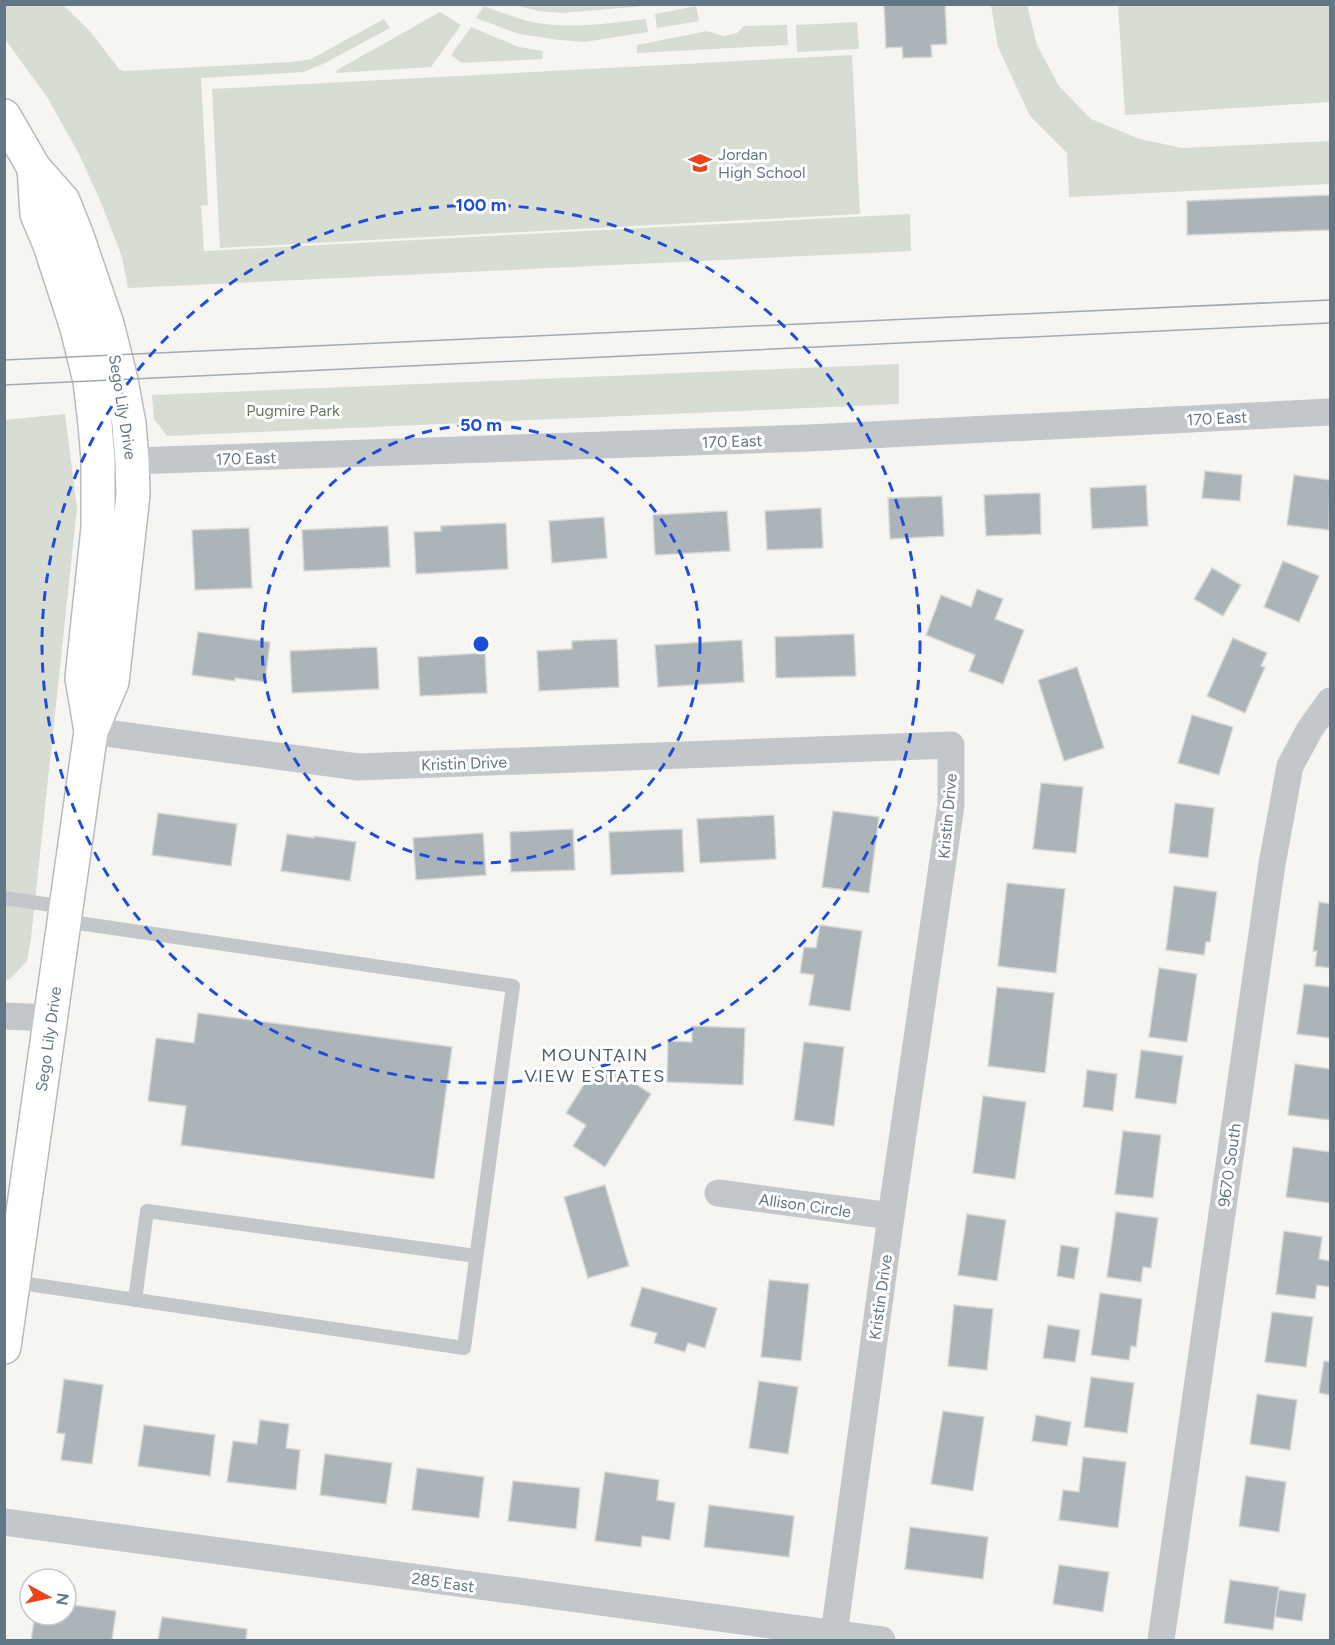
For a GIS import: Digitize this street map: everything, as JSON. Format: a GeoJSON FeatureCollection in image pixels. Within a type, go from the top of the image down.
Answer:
{"type":"FeatureCollection","features":[{"type":"Feature","properties":{"kind":"main road","name":"Sego Lily Drive"},"geometry":{"type":"LineString","coordinates":[[4,116],[34,168],[63,201],[108,324],[129,424],[133,495],[112,682],[91,731],[4,1347]]}},
{"type":"Feature","properties":{"kind":"main road","name":"Sego Lily Drive"},"geometry":{"type":"LineString","coordinates":[[34,168],[37,214],[50,245],[77,328],[90,381],[95,424],[98,528],[82,678],[91,731]]}},
{"type":"Feature","properties":{"kind":"street","name":"170 East"},"geometry":{"type":"LineString","coordinates":[[132,461],[809,438],[1330,412]]}},
{"type":"Feature","properties":{"kind":"street","name":"9670 South"},"geometry":{"type":"LineString","coordinates":[[1161,1641],[1272,864],[1290,766],[1310,729],[1330,701]]}},
{"type":"Feature","properties":{"kind":"street","name":"Kristin Drive"},"geometry":{"type":"LineString","coordinates":[[91,731],[358,767],[951,746],[951,805],[891,1216],[834,1634]]}},
{"type":"Feature","properties":{"kind":"street"},"geometry":{"type":"LineString","coordinates":[[4,1016],[51,1018]]}},
{"type":"Feature","properties":{"kind":"street","name":"Allison Circle"},"geometry":{"type":"LineString","coordinates":[[718,1193],[891,1216]]}},
{"type":"Feature","properties":{"kind":"street","name":"285 East"},"geometry":{"type":"LineString","coordinates":[[4,1522],[882,1641]]}},
{"type":"Feature","properties":{"kind":"lane"},"geometry":{"type":"LineString","coordinates":[[4,898],[65,914],[513,986],[464,1348],[14,1282]]}},
{"type":"Feature","properties":{"kind":"lane"},"geometry":{"type":"LineString","coordinates":[[135,1300],[147,1211],[476,1257]]}},
{"type":"Feature","properties":{"kind":"green space"},"geometry":{"type":"Polygon","coordinates":[[[5,4],[63,5],[89,30],[119,69],[124,71],[311,59],[384,19],[390,28],[304,72],[201,78],[208,205],[201,206],[204,251],[910,214],[911,251],[128,288],[122,257],[79,154],[47,97],[5,39],[5,4]]]}},
{"type":"Feature","properties":{"kind":"green space"},"geometry":{"type":"Polygon","coordinates":[[[515,5],[656,5],[562,13],[538,11],[515,5]]]}},
{"type":"Feature","properties":{"kind":"green space"},"geometry":{"type":"Polygon","coordinates":[[[991,5],[1027,5],[1037,45],[1059,86],[1091,119],[1140,139],[1182,148],[1330,141],[1330,184],[1069,197],[1067,153],[1030,116],[998,47],[991,5]]]}},
{"type":"Feature","properties":{"kind":"green space"},"geometry":{"type":"Polygon","coordinates":[[[1118,5],[1330,5],[1330,102],[1125,115],[1118,5]]]}},
{"type":"Feature","properties":{"kind":"green space"},"geometry":{"type":"Polygon","coordinates":[[[484,6],[524,20],[552,25],[592,25],[646,19],[648,32],[584,42],[519,34],[476,18],[484,6]]]}},
{"type":"Feature","properties":{"kind":"green space"},"geometry":{"type":"Polygon","coordinates":[[[696,6],[699,21],[657,28],[655,14],[696,6]]]}},
{"type":"Feature","properties":{"kind":"green space"},"geometry":{"type":"Polygon","coordinates":[[[440,12],[461,25],[431,67],[336,73],[337,70],[440,12]]]}},
{"type":"Feature","properties":{"kind":"green space"},"geometry":{"type":"Polygon","coordinates":[[[857,22],[859,49],[797,52],[796,25],[857,22]]]}},
{"type":"Feature","properties":{"kind":"green space"},"geometry":{"type":"Polygon","coordinates":[[[787,25],[788,45],[637,53],[637,45],[707,31],[724,36],[737,33],[744,26],[787,25]]]}},
{"type":"Feature","properties":{"kind":"green space"},"geometry":{"type":"Polygon","coordinates":[[[471,27],[519,47],[543,51],[542,59],[462,63],[451,55],[471,27]]]}},
{"type":"Feature","properties":{"kind":"green space"},"geometry":{"type":"Polygon","coordinates":[[[852,55],[860,214],[220,248],[212,89],[852,55]]]}},
{"type":"Feature","properties":{"kind":"green space","name":"Pugmire Park"},"geometry":{"type":"Polygon","coordinates":[[[899,364],[899,404],[167,436],[154,419],[152,395],[899,364]]]}},
{"type":"Feature","properties":{"kind":"green space"},"geometry":{"type":"Polygon","coordinates":[[[65,414],[77,508],[31,938],[27,961],[10,979],[5,980],[4,420],[65,414]]]}},
{"type":"Feature","properties":{"kind":"building"},"geometry":{"type":"Polygon","coordinates":[[[884,4],[945,4],[947,44],[931,45],[932,57],[903,58],[902,47],[886,48],[884,4]]]}},
{"type":"Feature","properties":{"kind":"building"},"geometry":{"type":"Polygon","coordinates":[[[1330,195],[1330,230],[1187,235],[1187,201],[1330,195]]]}},
{"type":"Feature","properties":{"kind":"building"},"geometry":{"type":"Polygon","coordinates":[[[1205,471],[1242,475],[1240,501],[1202,498],[1205,471]]]}},
{"type":"Feature","properties":{"kind":"building"},"geometry":{"type":"Polygon","coordinates":[[[1294,475],[1330,480],[1329,530],[1287,525],[1294,475]]]}},
{"type":"Feature","properties":{"kind":"building"},"geometry":{"type":"Polygon","coordinates":[[[1146,485],[1148,526],[1092,529],[1090,488],[1146,485]]]}},
{"type":"Feature","properties":{"kind":"building"},"geometry":{"type":"Polygon","coordinates":[[[1040,493],[1041,534],[986,536],[984,495],[1040,493]]]}},
{"type":"Feature","properties":{"kind":"building"},"geometry":{"type":"Polygon","coordinates":[[[942,496],[944,536],[890,539],[888,498],[942,496]]]}},
{"type":"Feature","properties":{"kind":"building"},"geometry":{"type":"Polygon","coordinates":[[[821,508],[823,548],[767,550],[765,511],[821,508]]]}},
{"type":"Feature","properties":{"kind":"building"},"geometry":{"type":"Polygon","coordinates":[[[727,511],[730,551],[655,555],[653,515],[727,511]]]}},
{"type":"Feature","properties":{"kind":"building"},"geometry":{"type":"Polygon","coordinates":[[[604,517],[607,558],[552,563],[549,521],[604,517]]]}},
{"type":"Feature","properties":{"kind":"building"},"geometry":{"type":"Polygon","coordinates":[[[506,523],[508,569],[416,574],[414,532],[441,531],[441,526],[506,523]]]}},
{"type":"Feature","properties":{"kind":"building"},"geometry":{"type":"Polygon","coordinates":[[[388,526],[390,567],[304,571],[302,530],[388,526]]]}},
{"type":"Feature","properties":{"kind":"building"},"geometry":{"type":"Polygon","coordinates":[[[249,528],[252,588],[195,590],[192,530],[249,528]]]}},
{"type":"Feature","properties":{"kind":"building"},"geometry":{"type":"Polygon","coordinates":[[[1283,561],[1319,576],[1299,622],[1264,607],[1283,561]]]}},
{"type":"Feature","properties":{"kind":"building"},"geometry":{"type":"Polygon","coordinates":[[[1212,568],[1241,585],[1223,616],[1194,599],[1212,568]]]}},
{"type":"Feature","properties":{"kind":"building"},"geometry":{"type":"Polygon","coordinates":[[[977,589],[1003,599],[995,619],[1024,630],[1003,684],[969,671],[975,655],[926,635],[941,595],[971,607],[977,589]]]}},
{"type":"Feature","properties":{"kind":"building"},"geometry":{"type":"Polygon","coordinates":[[[198,632],[270,642],[265,682],[235,678],[235,681],[192,675],[198,632]]]}},
{"type":"Feature","properties":{"kind":"building"},"geometry":{"type":"Polygon","coordinates":[[[854,634],[856,676],[776,678],[775,637],[854,634]]]}},
{"type":"Feature","properties":{"kind":"building"},"geometry":{"type":"Polygon","coordinates":[[[1233,638],[1267,653],[1261,666],[1265,667],[1245,713],[1207,696],[1233,638]]]}},
{"type":"Feature","properties":{"kind":"building"},"geometry":{"type":"Polygon","coordinates":[[[617,639],[619,687],[539,691],[537,651],[572,649],[572,641],[617,639]]]}},
{"type":"Feature","properties":{"kind":"building"},"geometry":{"type":"Polygon","coordinates":[[[742,640],[744,682],[658,687],[655,645],[742,640]]]}},
{"type":"Feature","properties":{"kind":"building"},"geometry":{"type":"Polygon","coordinates":[[[377,647],[379,689],[292,693],[290,651],[377,647]]]}},
{"type":"Feature","properties":{"kind":"building"},"geometry":{"type":"Polygon","coordinates":[[[485,653],[487,693],[420,696],[418,657],[485,653]]]}},
{"type":"Feature","properties":{"kind":"building"},"geometry":{"type":"Polygon","coordinates":[[[1077,667],[1104,748],[1064,761],[1038,680],[1077,667]]]}},
{"type":"Feature","properties":{"kind":"building"},"geometry":{"type":"Polygon","coordinates":[[[1192,715],[1233,727],[1219,775],[1178,763],[1192,715]]]}},
{"type":"Feature","properties":{"kind":"building"},"geometry":{"type":"Polygon","coordinates":[[[1041,783],[1083,787],[1076,853],[1033,849],[1041,783]]]}},
{"type":"Feature","properties":{"kind":"building"},"geometry":{"type":"Polygon","coordinates":[[[1175,803],[1214,808],[1208,858],[1169,853],[1175,803]]]}},
{"type":"Feature","properties":{"kind":"building"},"geometry":{"type":"Polygon","coordinates":[[[833,811],[879,817],[869,893],[822,887],[833,811]]]}},
{"type":"Feature","properties":{"kind":"building"},"geometry":{"type":"Polygon","coordinates":[[[158,813],[237,824],[231,866],[152,855],[158,813]]]}},
{"type":"Feature","properties":{"kind":"building"},"geometry":{"type":"Polygon","coordinates":[[[774,815],[776,859],[700,863],[697,819],[774,815]]]}},
{"type":"Feature","properties":{"kind":"building"},"geometry":{"type":"Polygon","coordinates":[[[573,829],[575,870],[511,872],[510,832],[573,829]]]}},
{"type":"Feature","properties":{"kind":"building"},"geometry":{"type":"Polygon","coordinates":[[[682,829],[684,872],[611,875],[609,832],[682,829]]]}},
{"type":"Feature","properties":{"kind":"building"},"geometry":{"type":"Polygon","coordinates":[[[483,833],[486,875],[416,880],[413,838],[483,833]]]}},
{"type":"Feature","properties":{"kind":"building"},"geometry":{"type":"Polygon","coordinates":[[[287,834],[356,842],[350,881],[281,871],[287,834]]]}},
{"type":"Feature","properties":{"kind":"building"},"geometry":{"type":"Polygon","coordinates":[[[1007,883],[1065,889],[1056,973],[998,966],[1007,883]]]}},
{"type":"Feature","properties":{"kind":"building"},"geometry":{"type":"Polygon","coordinates":[[[1174,886],[1217,892],[1210,942],[1206,942],[1204,955],[1166,950],[1174,886]]]}},
{"type":"Feature","properties":{"kind":"building"},"geometry":{"type":"Polygon","coordinates":[[[1319,902],[1330,904],[1330,968],[1315,966],[1317,951],[1313,951],[1319,902]]]}},
{"type":"Feature","properties":{"kind":"building"},"geometry":{"type":"Polygon","coordinates":[[[820,925],[862,931],[850,1011],[809,1005],[814,975],[800,973],[804,947],[816,948],[820,925]]]}},
{"type":"Feature","properties":{"kind":"building"},"geometry":{"type":"Polygon","coordinates":[[[1159,968],[1197,974],[1187,1042],[1149,1037],[1159,968]]]}},
{"type":"Feature","properties":{"kind":"building"},"geometry":{"type":"Polygon","coordinates":[[[1304,984],[1330,987],[1330,1038],[1297,1034],[1304,984]]]}},
{"type":"Feature","properties":{"kind":"building"},"geometry":{"type":"Polygon","coordinates":[[[997,987],[1054,993],[1045,1073],[988,1066],[997,987]]]}},
{"type":"Feature","properties":{"kind":"building"},"geometry":{"type":"Polygon","coordinates":[[[198,1013],[452,1047],[434,1179],[181,1145],[186,1106],[148,1101],[156,1038],[194,1043],[198,1013]]]}},
{"type":"Feature","properties":{"kind":"building"},"geometry":{"type":"Polygon","coordinates":[[[692,1026],[745,1028],[743,1085],[667,1082],[668,1041],[692,1042],[692,1026]]]}},
{"type":"Feature","properties":{"kind":"building"},"geometry":{"type":"Polygon","coordinates":[[[804,1042],[844,1047],[834,1126],[794,1120],[804,1042]]]}},
{"type":"Feature","properties":{"kind":"building"},"geometry":{"type":"Polygon","coordinates":[[[1141,1050],[1183,1056],[1176,1104],[1135,1098],[1141,1050]]]}},
{"type":"Feature","properties":{"kind":"building"},"geometry":{"type":"Polygon","coordinates":[[[1295,1064],[1330,1069],[1330,1120],[1288,1115],[1295,1064]]]}},
{"type":"Feature","properties":{"kind":"building"},"geometry":{"type":"Polygon","coordinates":[[[595,1067],[610,1077],[614,1070],[651,1094],[605,1167],[573,1146],[586,1125],[566,1113],[595,1067]]]}},
{"type":"Feature","properties":{"kind":"building"},"geometry":{"type":"Polygon","coordinates":[[[1087,1070],[1117,1074],[1113,1111],[1083,1107],[1087,1070]]]}},
{"type":"Feature","properties":{"kind":"building"},"geometry":{"type":"Polygon","coordinates":[[[983,1096],[1026,1102],[1015,1179],[973,1173],[983,1096]]]}},
{"type":"Feature","properties":{"kind":"building"},"geometry":{"type":"Polygon","coordinates":[[[1123,1131],[1161,1135],[1153,1198],[1115,1194],[1123,1131]]]}},
{"type":"Feature","properties":{"kind":"building"},"geometry":{"type":"Polygon","coordinates":[[[1293,1147],[1330,1152],[1330,1203],[1286,1197],[1293,1147]]]}},
{"type":"Feature","properties":{"kind":"building"},"geometry":{"type":"Polygon","coordinates":[[[605,1185],[629,1266],[588,1278],[564,1197],[605,1185]]]}},
{"type":"Feature","properties":{"kind":"building"},"geometry":{"type":"Polygon","coordinates":[[[1116,1212],[1158,1218],[1151,1268],[1143,1267],[1141,1282],[1107,1277],[1116,1212]]]}},
{"type":"Feature","properties":{"kind":"building"},"geometry":{"type":"Polygon","coordinates":[[[967,1214],[1006,1220],[997,1281],[958,1275],[967,1214]]]}},
{"type":"Feature","properties":{"kind":"building"},"geometry":{"type":"Polygon","coordinates":[[[1284,1231],[1322,1237],[1319,1259],[1330,1261],[1330,1287],[1317,1285],[1315,1299],[1276,1294],[1284,1231]]]}},
{"type":"Feature","properties":{"kind":"building"},"geometry":{"type":"Polygon","coordinates":[[[1061,1245],[1079,1248],[1074,1279],[1057,1276],[1061,1245]]]}},
{"type":"Feature","properties":{"kind":"building"},"geometry":{"type":"Polygon","coordinates":[[[769,1280],[809,1284],[801,1361],[761,1357],[769,1280]]]}},
{"type":"Feature","properties":{"kind":"building"},"geometry":{"type":"Polygon","coordinates":[[[642,1287],[717,1308],[705,1348],[688,1343],[685,1352],[654,1343],[657,1333],[630,1326],[642,1287]]]}},
{"type":"Feature","properties":{"kind":"building"},"geometry":{"type":"Polygon","coordinates":[[[1100,1293],[1142,1299],[1136,1347],[1131,1346],[1129,1360],[1091,1355],[1100,1293]]]}},
{"type":"Feature","properties":{"kind":"building"},"geometry":{"type":"Polygon","coordinates":[[[954,1305],[993,1309],[987,1370],[948,1366],[954,1305]]]}},
{"type":"Feature","properties":{"kind":"building"},"geometry":{"type":"Polygon","coordinates":[[[1272,1312],[1313,1317],[1306,1367],[1265,1362],[1272,1312]]]}},
{"type":"Feature","properties":{"kind":"building"},"geometry":{"type":"Polygon","coordinates":[[[1048,1325],[1080,1330],[1075,1362],[1043,1358],[1048,1325]]]}},
{"type":"Feature","properties":{"kind":"building"},"geometry":{"type":"Polygon","coordinates":[[[1324,1361],[1330,1362],[1330,1395],[1319,1393],[1324,1361]]]}},
{"type":"Feature","properties":{"kind":"building"},"geometry":{"type":"Polygon","coordinates":[[[1091,1377],[1134,1383],[1127,1433],[1084,1427],[1091,1377]]]}},
{"type":"Feature","properties":{"kind":"building"},"geometry":{"type":"Polygon","coordinates":[[[64,1379],[103,1385],[92,1464],[61,1460],[65,1434],[57,1433],[64,1379]]]}},
{"type":"Feature","properties":{"kind":"building"},"geometry":{"type":"Polygon","coordinates":[[[759,1381],[798,1387],[788,1454],[749,1448],[759,1381]]]}},
{"type":"Feature","properties":{"kind":"building"},"geometry":{"type":"Polygon","coordinates":[[[1257,1394],[1297,1400],[1290,1450],[1250,1444],[1257,1394]]]}},
{"type":"Feature","properties":{"kind":"building"},"geometry":{"type":"Polygon","coordinates":[[[943,1411],[984,1417],[973,1491],[931,1484],[943,1411]]]}},
{"type":"Feature","properties":{"kind":"building"},"geometry":{"type":"Polygon","coordinates":[[[1036,1415],[1071,1422],[1067,1446],[1032,1441],[1036,1415]]]}},
{"type":"Feature","properties":{"kind":"building"},"geometry":{"type":"Polygon","coordinates":[[[260,1420],[289,1424],[286,1448],[300,1450],[296,1490],[227,1482],[233,1441],[257,1444],[260,1420]]]}},
{"type":"Feature","properties":{"kind":"building"},"geometry":{"type":"Polygon","coordinates":[[[144,1425],[215,1435],[210,1476],[138,1466],[144,1425]]]}},
{"type":"Feature","properties":{"kind":"building"},"geometry":{"type":"Polygon","coordinates":[[[325,1454],[392,1463],[386,1504],[320,1495],[325,1454]]]}},
{"type":"Feature","properties":{"kind":"building"},"geometry":{"type":"Polygon","coordinates":[[[1083,1457],[1126,1462],[1118,1528],[1059,1520],[1063,1490],[1079,1492],[1083,1457]]]}},
{"type":"Feature","properties":{"kind":"building"},"geometry":{"type":"Polygon","coordinates":[[[417,1468],[484,1477],[479,1518],[412,1510],[417,1468]]]}},
{"type":"Feature","properties":{"kind":"building"},"geometry":{"type":"Polygon","coordinates":[[[605,1472],[659,1480],[657,1500],[675,1503],[670,1540],[642,1536],[641,1547],[595,1541],[605,1472]]]}},
{"type":"Feature","properties":{"kind":"building"},"geometry":{"type":"Polygon","coordinates":[[[1246,1476],[1286,1482],[1279,1532],[1239,1526],[1246,1476]]]}},
{"type":"Feature","properties":{"kind":"building"},"geometry":{"type":"Polygon","coordinates":[[[513,1481],[580,1488],[576,1529],[508,1521],[513,1481]]]}},
{"type":"Feature","properties":{"kind":"building"},"geometry":{"type":"Polygon","coordinates":[[[709,1505],[794,1516],[789,1557],[704,1547],[709,1505]]]}},
{"type":"Feature","properties":{"kind":"building"},"geometry":{"type":"Polygon","coordinates":[[[910,1527],[988,1537],[983,1579],[905,1569],[910,1527]]]}},
{"type":"Feature","properties":{"kind":"building"},"geometry":{"type":"Polygon","coordinates":[[[1059,1565],[1109,1572],[1103,1612],[1053,1604],[1059,1565]]]}},
{"type":"Feature","properties":{"kind":"building"},"geometry":{"type":"Polygon","coordinates":[[[1230,1580],[1279,1587],[1273,1630],[1224,1623],[1230,1580]]]}},
{"type":"Feature","properties":{"kind":"building"},"geometry":{"type":"Polygon","coordinates":[[[1279,1590],[1306,1594],[1302,1621],[1275,1617],[1279,1590]]]}},
{"type":"Feature","properties":{"kind":"building"},"geometry":{"type":"Polygon","coordinates":[[[78,1606],[116,1611],[112,1640],[31,1640],[33,1627],[78,1627],[78,1606]]]}},
{"type":"Feature","properties":{"kind":"building"},"geometry":{"type":"Polygon","coordinates":[[[162,1617],[247,1629],[246,1640],[158,1640],[162,1617]]]}},
{"type":"Feature","properties":{"kind":"tram line"},"geometry":{"type":"LineString","coordinates":[[4,360],[1330,300]]}},
{"type":"Feature","properties":{"kind":"tram line"},"geometry":{"type":"LineString","coordinates":[[4,385],[1330,323]]}},
{"type":"Feature","properties":{"kind":"place","name":"Jordan High School"},"geometry":{"type":"Point","coordinates":[700,163]}},
{"type":"Feature","properties":{"kind":"district","name":"MOUNTAIN VIEW ESTATES"},"geometry":{"type":"Point","coordinates":[595,1065]}}]}
